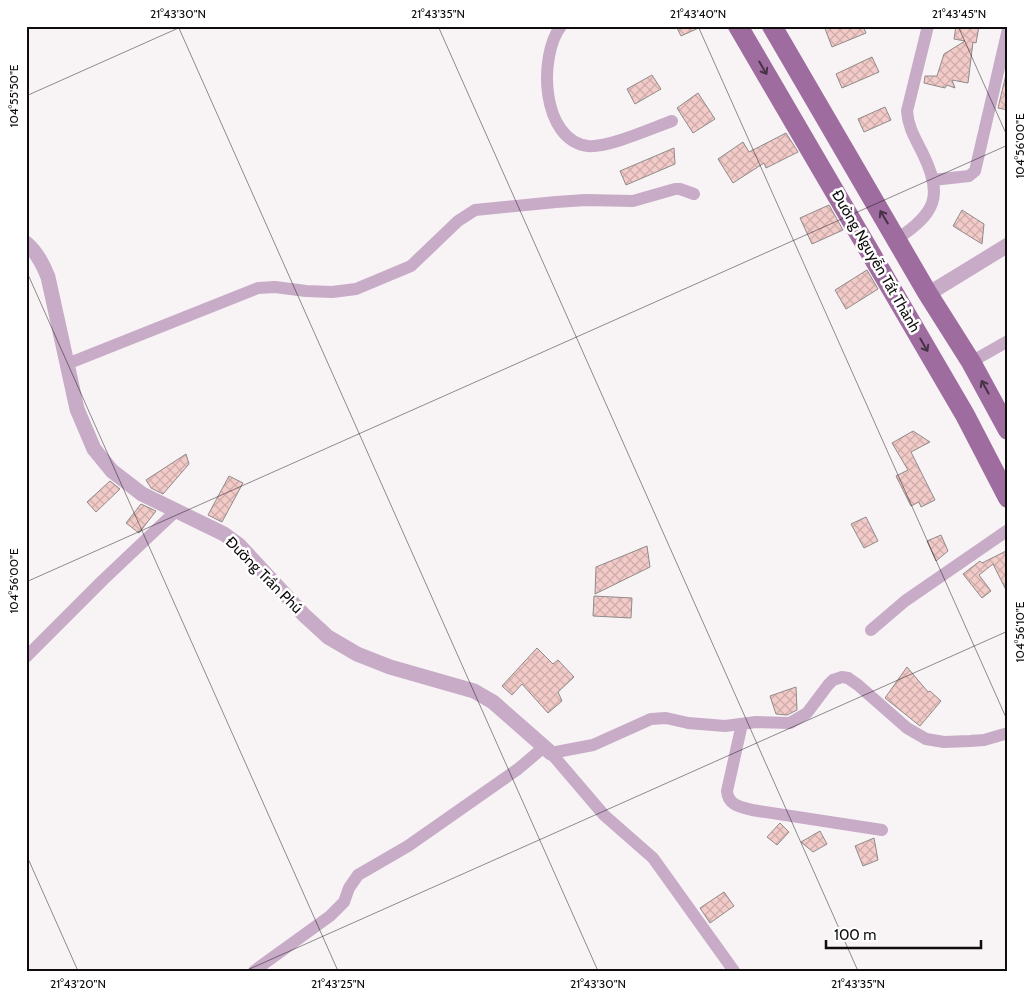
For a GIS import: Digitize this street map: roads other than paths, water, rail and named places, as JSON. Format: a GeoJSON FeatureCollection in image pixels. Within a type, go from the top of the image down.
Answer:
{"type":"FeatureCollection","features":[{"type":"Feature","properties":{"kind":"main road","name":"Đường Nguyễn Tất Thành"},"geometry":{"type":"LineString","coordinates":[[738,26],[960,406],[1008,498]]}},
{"type":"Feature","properties":{"kind":"main road","name":"Đường Nguyễn Tất Thành"},"geometry":{"type":"LineString","coordinates":[[772,26],[928,294],[971,362],[1008,430]]}},
{"type":"Feature","properties":{"kind":"street"},"geometry":{"type":"LineString","coordinates":[[561,26],[554,35],[550,48],[547,67],[548,86],[552,110],[557,124],[571,140],[578,144],[591,146],[603,144],[620,140],[672,121]]}},
{"type":"Feature","properties":{"kind":"street"},"geometry":{"type":"LineString","coordinates":[[897,239],[925,218],[935,191],[925,158],[908,123],[907,112],[928,26]]}},
{"type":"Feature","properties":{"kind":"street"},"geometry":{"type":"LineString","coordinates":[[933,180],[969,176],[975,171],[1008,29]]}},
{"type":"Feature","properties":{"kind":"street"},"geometry":{"type":"LineString","coordinates":[[67,364],[248,290],[275,287],[332,292],[356,289],[410,266],[458,221],[475,210],[564,201],[633,201],[675,189],[694,194]]}},
{"type":"Feature","properties":{"kind":"street","name":"Đường Trần Phú"},"geometry":{"type":"LineString","coordinates":[[26,243],[35,253],[48,277],[77,409],[94,449],[124,482],[142,494],[224,534],[239,545],[304,615],[328,637],[357,654],[390,668],[474,692],[493,702],[547,750]]}},
{"type":"Feature","properties":{"kind":"street"},"geometry":{"type":"LineString","coordinates":[[928,294],[1008,245]]}},
{"type":"Feature","properties":{"kind":"street"},"geometry":{"type":"LineString","coordinates":[[971,362],[1008,340]]}},
{"type":"Feature","properties":{"kind":"street"},"geometry":{"type":"LineString","coordinates":[[26,657],[107,576],[176,511]]}},
{"type":"Feature","properties":{"kind":"street"},"geometry":{"type":"LineString","coordinates":[[871,630],[905,601],[1008,530]]}},
{"type":"Feature","properties":{"kind":"street"},"geometry":{"type":"LineString","coordinates":[[254,971],[330,916],[344,902],[349,888],[358,875],[389,859],[547,750],[593,746],[651,719],[666,718],[688,723],[725,726],[756,722],[781,723],[796,721],[811,709],[833,680],[842,677],[848,678],[858,685],[907,728],[926,739],[944,742],[984,740],[1008,732]]}},
{"type":"Feature","properties":{"kind":"street"},"geometry":{"type":"LineString","coordinates":[[742,724],[727,791],[727,797],[735,805],[752,810],[882,830]]}},
{"type":"Feature","properties":{"kind":"street"},"geometry":{"type":"LineString","coordinates":[[547,750],[604,815],[653,858],[734,971]]}}]}
